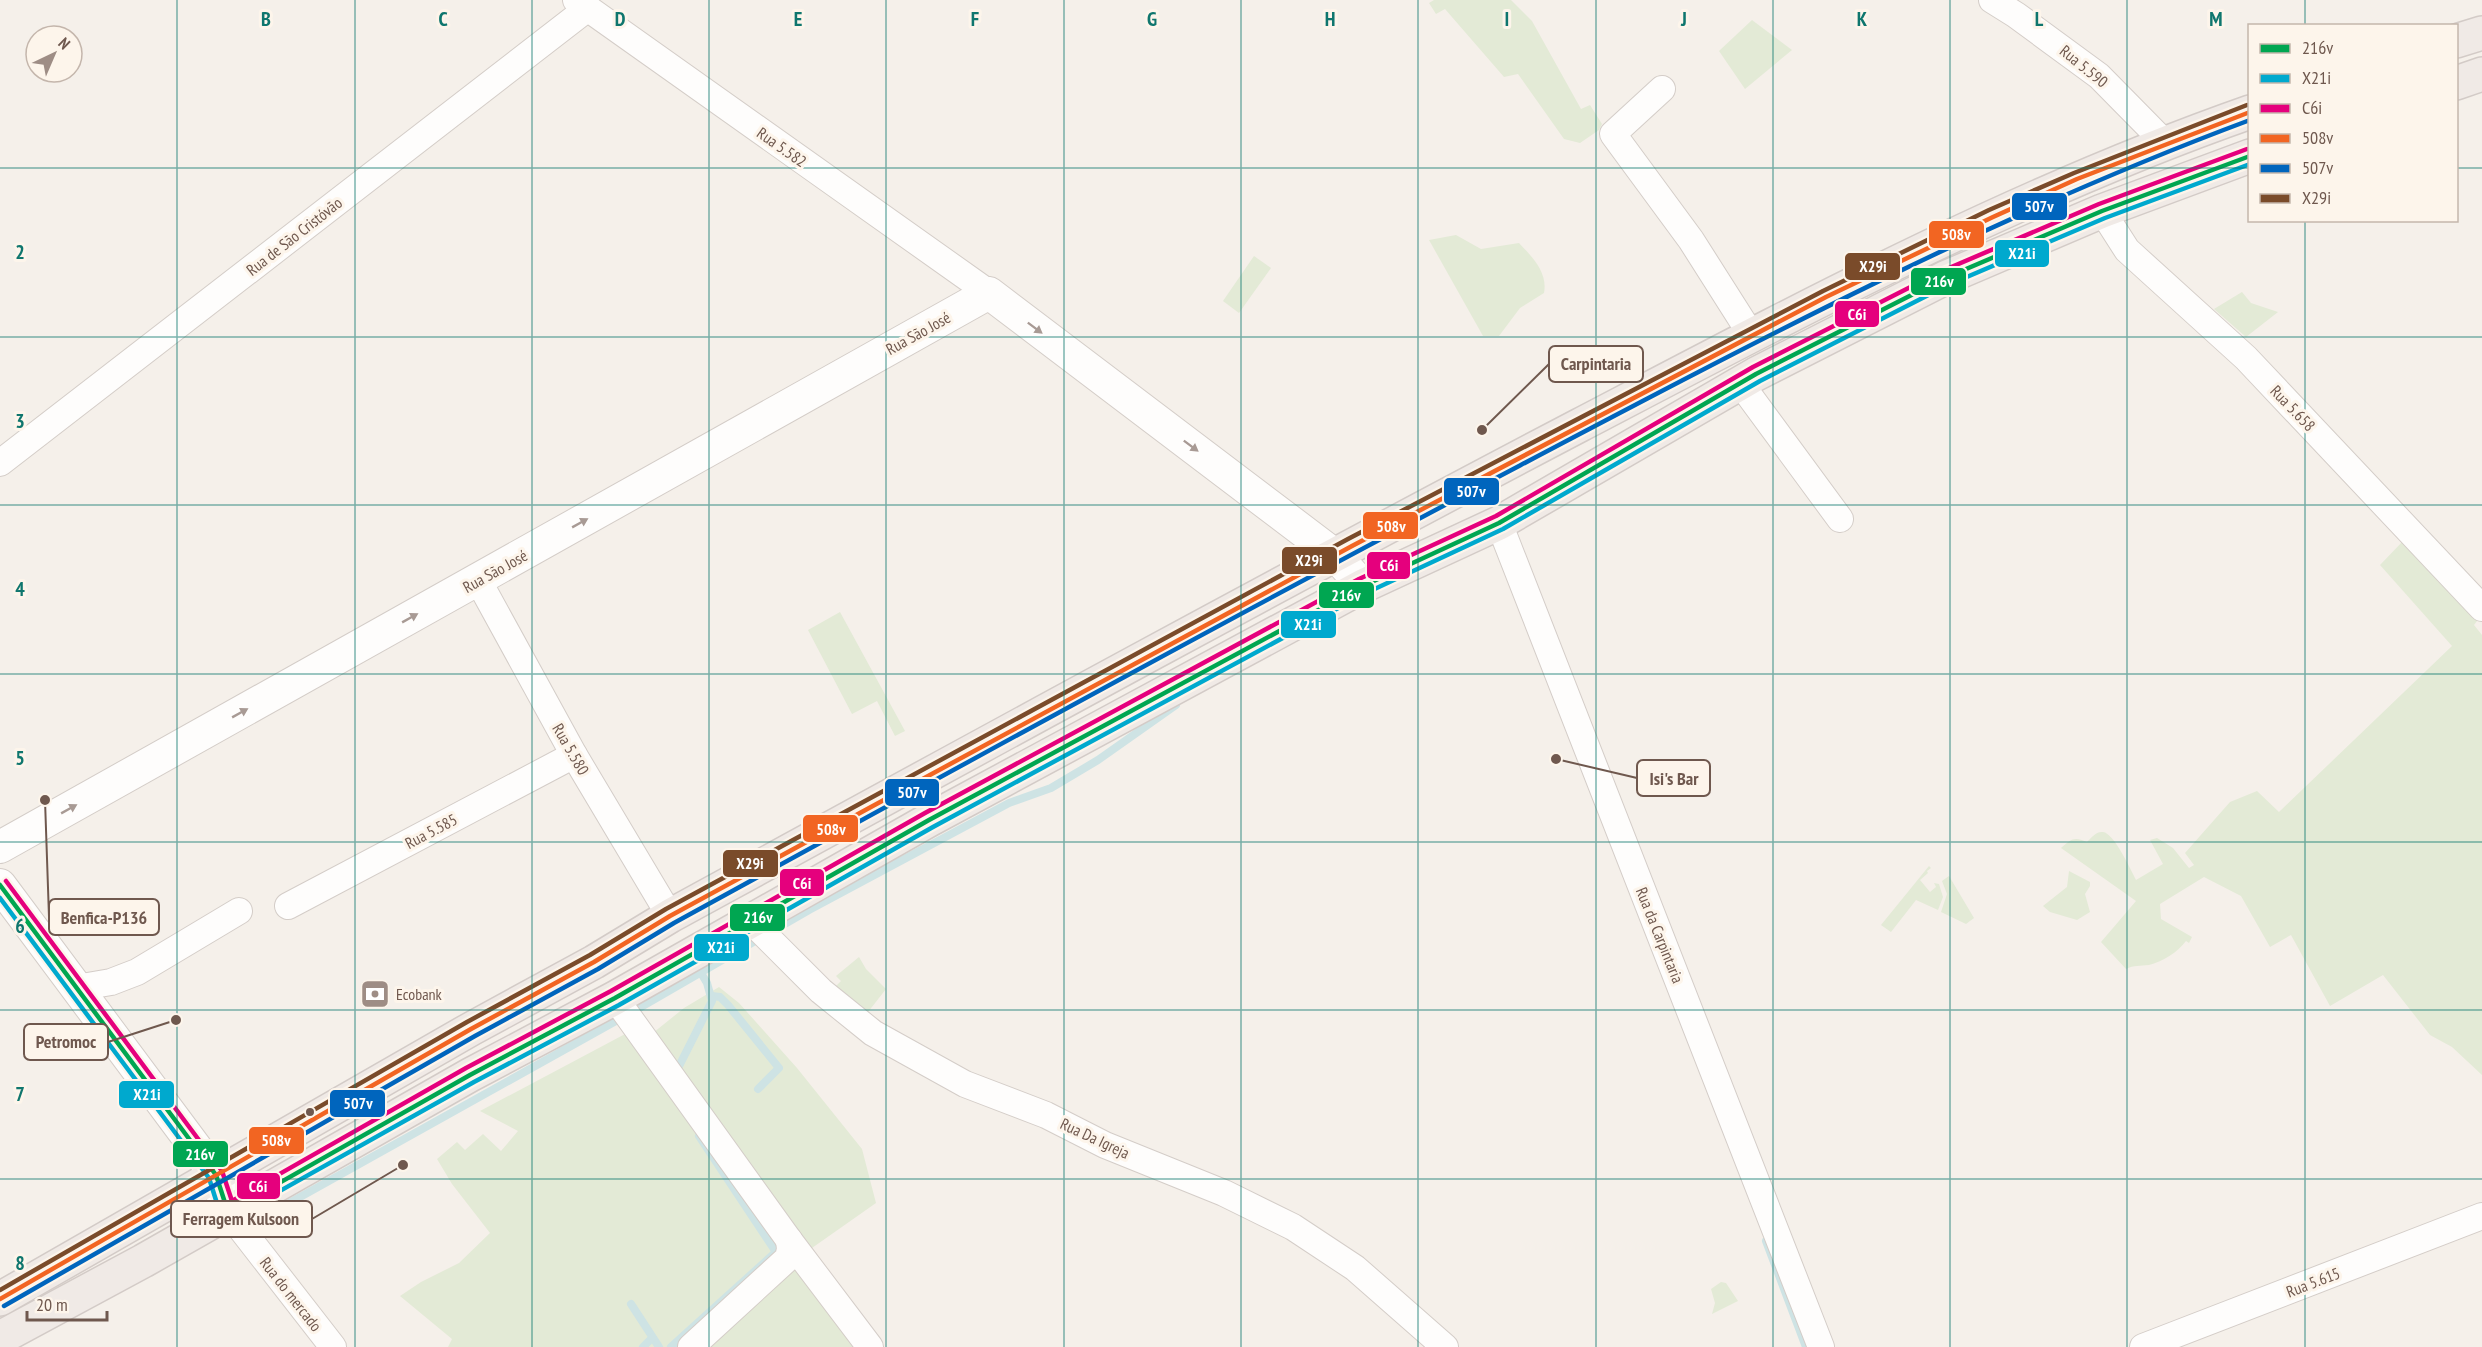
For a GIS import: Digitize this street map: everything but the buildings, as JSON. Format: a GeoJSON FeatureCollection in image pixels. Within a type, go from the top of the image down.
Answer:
{"type":"FeatureCollection","features":[{"type":"Feature","properties":{"kind":"highway"},"geometry":{"type":"LineString","coordinates":[[2458,41],[2482,33]]}},
{"type":"Feature","properties":{"kind":"highway"},"geometry":{"type":"LineString","coordinates":[[2458,82],[2482,74]]}},
{"type":"Feature","properties":{"kind":"highway"},"geometry":{"type":"LineString","coordinates":[[0,1299],[471,1029],[594,962],[670,916],[1470,483],[1930,245],[2083,176],[2248,113]]}},
{"type":"Feature","properties":{"kind":"highway"},"geometry":{"type":"LineString","coordinates":[[0,1338],[470,1075],[615,998],[929,820],[1363,586],[1499,523],[1740,383],[1945,278],[2102,211],[2248,157]]}},
{"type":"Feature","properties":{"kind":"street","name":"Rua 5.590"},"geometry":{"type":"LineString","coordinates":[[1992,0],[2099,76],[2166,144]]}},
{"type":"Feature","properties":{"kind":"street","name":"Rua 5.582"},"geometry":{"type":"LineString","coordinates":[[582,4],[989,293]]}},
{"type":"Feature","properties":{"kind":"street","name":"Rua de São Cristóvão"},"geometry":{"type":"LineString","coordinates":[[0,463],[582,4]]}},
{"type":"Feature","properties":{"kind":"street"},"geometry":{"type":"LineString","coordinates":[[1662,89],[1613,134],[1691,240],[1752,336]]}},
{"type":"Feature","properties":{"kind":"street","name":"Rua 5.658"},"geometry":{"type":"LineString","coordinates":[[2102,211],[2127,250],[2246,358],[2482,608]]}},
{"type":"Feature","properties":{"kind":"street"},"geometry":{"type":"LineString","coordinates":[[989,293],[1336,556],[1363,586]]}},
{"type":"Feature","properties":{"kind":"street","name":"Rua São José"},"geometry":{"type":"LineString","coordinates":[[0,847],[989,293]]}},
{"type":"Feature","properties":{"kind":"street"},"geometry":{"type":"LineString","coordinates":[[1740,383],[1840,519]]}},
{"type":"Feature","properties":{"kind":"street","name":"Rua da Carpintaria"},"geometry":{"type":"LineString","coordinates":[[1499,523],[1821,1347]]}},
{"type":"Feature","properties":{"kind":"street","name":"Rua 5.580"},"geometry":{"type":"LineString","coordinates":[[478,580],[574,755],[670,916]]}},
{"type":"Feature","properties":{"kind":"street","name":"Rua 5.585"},"geometry":{"type":"LineString","coordinates":[[288,906],[574,755]]}},
{"type":"Feature","properties":{"kind":"street"},"geometry":{"type":"LineString","coordinates":[[0,885],[216,1175],[228,1212]]}},
{"type":"Feature","properties":{"kind":"street"},"geometry":{"type":"LineString","coordinates":[[76,988],[111,982],[137,972],[239,911]]}},
{"type":"Feature","properties":{"kind":"street","name":"Rua Da Igreja"},"geometry":{"type":"LineString","coordinates":[[751,921],[821,991],[873,1033],[965,1084],[1046,1115],[1105,1145],[1224,1192],[1293,1227],[1355,1268],[1445,1347]]}},
{"type":"Feature","properties":{"kind":"street"},"geometry":{"type":"LineString","coordinates":[[615,998],[789,1240],[870,1347]]}},
{"type":"Feature","properties":{"kind":"street","name":"Rua do mercado"},"geometry":{"type":"LineString","coordinates":[[228,1212],[333,1347]]}},
{"type":"Feature","properties":{"kind":"street","name":"Rua 5.615"},"geometry":{"type":"LineString","coordinates":[[2143,1347],[2482,1216]]}},
{"type":"Feature","properties":{"kind":"street"},"geometry":{"type":"LineString","coordinates":[[691,1347],[788,1258],[789,1240]]}},
{"type":"Feature","properties":{"kind":"green space"},"geometry":{"type":"Polygon","coordinates":[[[1434,0],[1511,0],[1532,21],[1581,109],[1590,105],[1602,124],[1599,130],[1580,143],[1564,139],[1518,74],[1504,77],[1445,9],[1436,14],[1429,3],[1434,0]]]}},
{"type":"Feature","properties":{"kind":"green space"},"geometry":{"type":"Polygon","coordinates":[[[1752,20],[1792,50],[1745,89],[1719,51],[1752,20]]]}},
{"type":"Feature","properties":{"kind":"green space"},"geometry":{"type":"Polygon","coordinates":[[[1456,235],[1481,249],[1519,243],[1534,259],[1544,278],[1544,293],[1520,308],[1499,336],[1483,336],[1429,240],[1456,235]]]}},
{"type":"Feature","properties":{"kind":"green space"},"geometry":{"type":"Polygon","coordinates":[[[1254,256],[1271,268],[1239,313],[1223,301],[1254,256]]]}},
{"type":"Feature","properties":{"kind":"green space"},"geometry":{"type":"Polygon","coordinates":[[[2242,292],[2251,303],[2278,312],[2246,337],[2214,309],[2242,292]]]}},
{"type":"Feature","properties":{"kind":"green space"},"geometry":{"type":"Polygon","coordinates":[[[2403,541],[2477,621],[2474,625],[2482,635],[2482,1075],[2452,1047],[2430,1035],[2383,975],[2330,1006],[2291,935],[2270,947],[2241,896],[2204,877],[2160,904],[2161,919],[2192,937],[2189,943],[2186,941],[2174,953],[2159,962],[2126,969],[2101,942],[2136,901],[2061,848],[2073,839],[2087,842],[2096,834],[2103,832],[2117,845],[2136,880],[2163,864],[2150,840],[2157,838],[2173,848],[2189,868],[2194,865],[2185,853],[2230,802],[2257,791],[2279,812],[2452,646],[2380,565],[2403,541]]]}},
{"type":"Feature","properties":{"kind":"green space"},"geometry":{"type":"Polygon","coordinates":[[[840,612],[905,731],[895,736],[877,701],[852,714],[808,630],[840,612]]]}},
{"type":"Feature","properties":{"kind":"green space"},"geometry":{"type":"Polygon","coordinates":[[[1929,866],[1931,868],[1927,871],[1928,873],[1920,880],[1930,892],[1936,887],[1934,883],[1939,884],[1943,897],[1938,910],[1916,900],[1891,932],[1881,925],[1929,866]]]}},
{"type":"Feature","properties":{"kind":"green space"},"geometry":{"type":"Polygon","coordinates":[[[2069,871],[2090,882],[2085,894],[2090,912],[2077,920],[2050,912],[2043,906],[2067,887],[2069,871]]]}},
{"type":"Feature","properties":{"kind":"green space"},"geometry":{"type":"Polygon","coordinates":[[[1949,876],[1974,918],[1966,924],[1941,912],[1947,894],[1942,881],[1949,876]]]}},
{"type":"Feature","properties":{"kind":"green space"},"geometry":{"type":"Polygon","coordinates":[[[859,957],[866,969],[886,989],[868,1012],[836,986],[841,981],[836,976],[859,957]]]}},
{"type":"Feature","properties":{"kind":"green space"},"geometry":{"type":"Polygon","coordinates":[[[719,987],[739,1003],[797,1068],[862,1149],[876,1203],[802,1255],[861,1347],[448,1347],[452,1339],[400,1296],[421,1282],[459,1263],[490,1233],[452,1184],[437,1159],[457,1142],[465,1150],[483,1134],[501,1151],[518,1131],[480,1111],[627,1033],[638,1045],[684,1008],[719,987]]]}},
{"type":"Feature","properties":{"kind":"green space"},"geometry":{"type":"Polygon","coordinates":[[[1721,1282],[1726,1283],[1738,1301],[1712,1314],[1715,1303],[1711,1289],[1721,1282]]]}},
{"type":"Feature","properties":{"kind":"waterway"},"geometry":{"type":"LineString","coordinates":[[275,1211],[641,1007],[809,910],[1009,803],[1051,788],[1098,760],[1176,705]]}},
{"type":"Feature","properties":{"kind":"waterway"},"geometry":{"type":"LineString","coordinates":[[675,1074],[712,1001],[707,983],[701,973]]}},
{"type":"Feature","properties":{"kind":"waterway"},"geometry":{"type":"LineString","coordinates":[[712,996],[720,997],[728,1005],[779,1068],[758,1089]]}},
{"type":"Feature","properties":{"kind":"waterway"},"geometry":{"type":"LineString","coordinates":[[671,1347],[776,1252],[699,1136]]}},
{"type":"Feature","properties":{"kind":"waterway"},"geometry":{"type":"LineString","coordinates":[[1766,1241],[1806,1347]]}},
{"type":"Feature","properties":{"kind":"waterway"},"geometry":{"type":"LineString","coordinates":[[631,1304],[659,1347]]}},
{"type":"Feature","properties":{"kind":"waterway"},"geometry":{"type":"LineString","coordinates":[[643,1347],[652,1338]]}},
{"type":"Feature","properties":{"kind":"transit line","name":"X29i"},"geometry":{"type":"LineString","coordinates":[[0,1290],[467,1022],[590,955],[666,909],[1348,539],[1823,291],[1989,210],[2074,173],[2247,105]]}},
{"type":"Feature","properties":{"kind":"transit line","name":"508v"},"geometry":{"type":"LineString","coordinates":[[0,1299],[471,1029],[594,962],[670,916],[1352,546],[1826,297],[2077,179],[2248,113]]}},
{"type":"Feature","properties":{"kind":"transit line","name":"507v"},"geometry":{"type":"LineString","coordinates":[[4,1306],[475,1036],[598,969],[674,923],[1413,522],[1698,372],[1879,281],[2062,196],[2248,121]]}},
{"type":"Feature","properties":{"kind":"transit line","name":"C6i"},"geometry":{"type":"LineString","coordinates":[[6,881],[222,1171],[232,1201],[466,1068],[611,991],[925,813],[1359,579],[1496,516],[1753,367],[1942,271],[2099,204],[2247,149]]}},
{"type":"Feature","properties":{"kind":"transit line","name":"216v"},"geometry":{"type":"LineString","coordinates":[[0,885],[216,1175],[228,1212],[470,1075],[615,998],[929,820],[1363,586],[1499,523],[1756,374],[1945,278],[2102,211],[2248,157]]}},
{"type":"Feature","properties":{"kind":"transit line","name":"X21i"},"geometry":{"type":"LineString","coordinates":[[0,898],[209,1178],[221,1216],[230,1219],[474,1082],[619,1005],[933,827],[1366,593],[1503,529],[1760,381],[1948,285],[2105,218],[2248,165]]}},
{"type":"Feature","properties":{"kind":"place","name":"Carpintaria"},"geometry":{"type":"Point","coordinates":[1482,430]}},
{"type":"Feature","properties":{"kind":"place","name":"Isi's Bar"},"geometry":{"type":"Point","coordinates":[1556,759]}},
{"type":"Feature","properties":{"kind":"place","name":"Benfica-P136"},"geometry":{"type":"Point","coordinates":[45,800]}},
{"type":"Feature","properties":{"kind":"place","name":"Ecobank"},"geometry":{"type":"Point","coordinates":[375,994]}},
{"type":"Feature","properties":{"kind":"place","name":"Petromoc"},"geometry":{"type":"Point","coordinates":[176,1020]}},
{"type":"Feature","properties":{"kind":"place","name":"Ferragem Kulsoon"},"geometry":{"type":"Point","coordinates":[403,1165]}}]}
